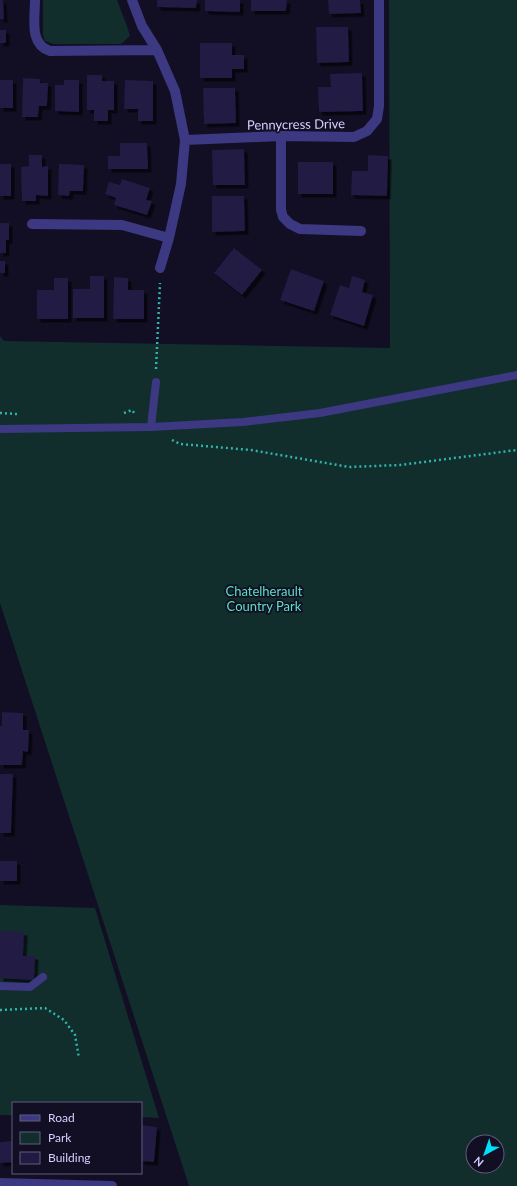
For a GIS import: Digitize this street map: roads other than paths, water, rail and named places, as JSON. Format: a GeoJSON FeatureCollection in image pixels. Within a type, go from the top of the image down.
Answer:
{"type":"FeatureCollection","features":[{"type":"Feature","properties":{"kind":"street"},"geometry":{"type":"LineString","coordinates":[[35,0],[35,37],[43,48],[50,51],[157,50]]}},
{"type":"Feature","properties":{"kind":"street"},"geometry":{"type":"LineString","coordinates":[[132,0],[142,26],[157,50],[175,91],[185,140],[181,184],[169,238],[160,268]]}},
{"type":"Feature","properties":{"kind":"street","name":"Pennycress Drive"},"geometry":{"type":"LineString","coordinates":[[185,140],[281,136],[354,137],[367,131],[377,119],[379,106],[379,0]]}},
{"type":"Feature","properties":{"kind":"street"},"geometry":{"type":"LineString","coordinates":[[281,136],[281,210],[283,217],[290,224],[300,229],[361,231]]}},
{"type":"Feature","properties":{"kind":"street"},"geometry":{"type":"LineString","coordinates":[[32,224],[122,225],[169,238]]}},
{"type":"Feature","properties":{"kind":"street"},"geometry":{"type":"LineString","coordinates":[[0,1183],[121,1186]]}},
{"type":"Feature","properties":{"kind":"lane"},"geometry":{"type":"LineString","coordinates":[[0,429],[151,428],[242,422],[320,413],[517,375]]}},
{"type":"Feature","properties":{"kind":"lane"},"geometry":{"type":"LineString","coordinates":[[151,428],[156,382]]}},
{"type":"Feature","properties":{"kind":"lane"},"geometry":{"type":"LineString","coordinates":[[0,986],[30,987],[44,977]]}},
{"type":"Feature","properties":{"kind":"park label","name":"Chatelherault Country Park"},"geometry":{"type":"Point","coordinates":[264,598]}}]}
